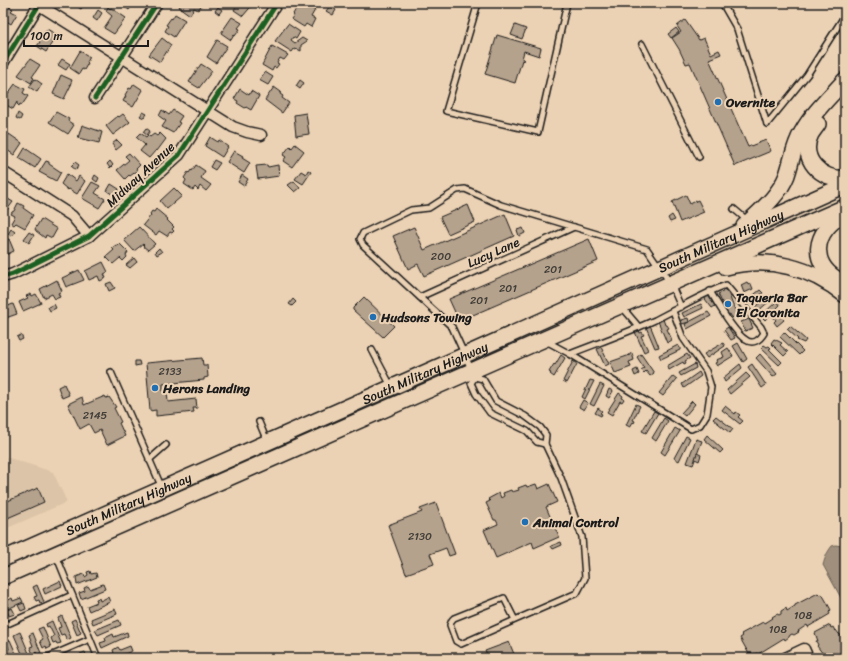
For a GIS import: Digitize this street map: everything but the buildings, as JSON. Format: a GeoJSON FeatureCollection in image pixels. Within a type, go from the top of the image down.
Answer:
{"type":"FeatureCollection","features":[{"type":"Feature","properties":{"kind":"main road"},"geometry":{"type":"LineString","coordinates":[[732,236],[768,204],[778,191],[786,176],[802,130],[845,80]]}},
{"type":"Feature","properties":{"kind":"main road"},"geometry":{"type":"LineString","coordinates":[[845,94],[827,113],[811,134],[808,144],[809,155],[813,165],[820,173],[830,177],[845,178]]}},
{"type":"Feature","properties":{"kind":"main road","name":"South Military Highway"},"geometry":{"type":"LineString","coordinates":[[3,559],[845,186]]}},
{"type":"Feature","properties":{"kind":"main road","name":"South Military Highway"},"geometry":{"type":"LineString","coordinates":[[3,577],[473,374],[543,339],[672,284],[845,207]]}},
{"type":"Feature","properties":{"kind":"main road"},"geometry":{"type":"LineString","coordinates":[[845,214],[836,219],[821,235],[819,254],[821,263],[826,270],[845,283]]}},
{"type":"Feature","properties":{"kind":"main road"},"geometry":{"type":"LineString","coordinates":[[672,284],[738,264],[760,262],[782,264],[798,268],[827,282],[845,295]]}},
{"type":"Feature","properties":{"kind":"street"},"geometry":{"type":"LineString","coordinates":[[95,98],[157,3]]}},
{"type":"Feature","properties":{"kind":"street","name":"Midway Avenue"},"geometry":{"type":"LineString","coordinates":[[3,277],[13,274],[89,236],[180,155],[277,3]]}},
{"type":"Feature","properties":{"kind":"street"},"geometry":{"type":"LineString","coordinates":[[3,63],[38,4],[233,127],[262,135]]}},
{"type":"Feature","properties":{"kind":"street"},"geometry":{"type":"LineString","coordinates":[[3,172],[72,216],[89,236]]}},
{"type":"Feature","properties":{"kind":"street"},"geometry":{"type":"LineString","coordinates":[[785,658],[804,649],[808,658]]}},
{"type":"Feature","properties":{"kind":"lane"},"geometry":{"type":"LineString","coordinates":[[478,3],[446,111],[538,132],[568,3]]}},
{"type":"Feature","properties":{"kind":"lane"},"geometry":{"type":"LineString","coordinates":[[722,3],[737,29],[767,124],[808,75],[845,15]]}},
{"type":"Feature","properties":{"kind":"lane"},"geometry":{"type":"LineString","coordinates":[[642,44],[699,157]]}},
{"type":"Feature","properties":{"kind":"lane"},"geometry":{"type":"LineString","coordinates":[[544,444],[537,442],[527,431],[490,413],[476,394],[471,383],[473,374],[452,327],[363,245],[360,238],[363,233],[411,210],[429,208],[457,190],[464,189],[501,205],[647,249],[659,268],[672,284],[681,307]]}},
{"type":"Feature","properties":{"kind":"lane"},"geometry":{"type":"LineString","coordinates":[[734,208],[749,221]]}},
{"type":"Feature","properties":{"kind":"lane","name":"Lucy Lane"},"geometry":{"type":"LineString","coordinates":[[420,297],[574,227]]}},
{"type":"Feature","properties":{"kind":"lane"},"geometry":{"type":"LineString","coordinates":[[570,354],[639,327],[710,291],[726,285],[761,327],[764,333],[760,339],[754,342],[746,340],[729,320],[710,291]]}},
{"type":"Feature","properties":{"kind":"lane"},"geometry":{"type":"LineString","coordinates":[[621,306],[639,327]]}},
{"type":"Feature","properties":{"kind":"lane"},"geometry":{"type":"LineString","coordinates":[[543,339],[570,354],[691,429],[700,425],[707,414],[711,387],[706,371],[683,338],[673,311]]}},
{"type":"Feature","properties":{"kind":"lane"},"geometry":{"type":"LineString","coordinates":[[372,350],[391,388]]}},
{"type":"Feature","properties":{"kind":"lane"},"geometry":{"type":"LineString","coordinates":[[111,372],[162,489]]}},
{"type":"Feature","properties":{"kind":"lane"},"geometry":{"type":"LineString","coordinates":[[473,374],[483,379],[496,401],[525,416],[546,435],[544,444],[561,478],[582,537],[585,578],[577,593],[461,644],[456,641],[450,625],[454,618],[504,598],[515,620]]}},
{"type":"Feature","properties":{"kind":"lane"},"geometry":{"type":"LineString","coordinates":[[259,422],[268,442]]}},
{"type":"Feature","properties":{"kind":"lane"},"geometry":{"type":"LineString","coordinates":[[150,460],[166,445]]}},
{"type":"Feature","properties":{"kind":"lane"},"geometry":{"type":"LineString","coordinates":[[55,554],[98,658]]}},
{"type":"Feature","properties":{"kind":"lane"},"geometry":{"type":"LineString","coordinates":[[3,626],[72,595]]}},
{"type":"Feature","properties":{"kind":"lane"},"geometry":{"type":"LineString","coordinates":[[46,658],[90,639]]}},
{"type":"Feature","properties":{"kind":"shaded area"},"geometry":{"type":"Polygon","coordinates":[[[3,456],[53,472],[67,502],[3,530],[3,456]]]}},
{"type":"Feature","properties":{"kind":"shaded area"},"geometry":{"type":"Polygon","coordinates":[[[832,546],[841,546],[845,550],[845,605],[823,565],[825,557],[832,546]]]}},
{"type":"Feature","properties":{"kind":"cycle path"},"geometry":{"type":"LineString","coordinates":[[3,63],[40,3]]}},
{"type":"Feature","properties":{"kind":"cycle path"},"geometry":{"type":"LineString","coordinates":[[95,98],[157,3]]}},
{"type":"Feature","properties":{"kind":"cycle path"},"geometry":{"type":"LineString","coordinates":[[3,277],[13,274],[89,236],[179,155],[277,3]]}},
{"type":"Feature","properties":{"kind":"place","name":"Overnite"},"geometry":{"type":"Point","coordinates":[718,102]}},
{"type":"Feature","properties":{"kind":"place","name":"Taqueria Bar El Coronita"},"geometry":{"type":"Point","coordinates":[728,304]}},
{"type":"Feature","properties":{"kind":"place","name":"Hudsons Towing"},"geometry":{"type":"Point","coordinates":[373,317]}},
{"type":"Feature","properties":{"kind":"place","name":"Herons Landing"},"geometry":{"type":"Point","coordinates":[155,388]}},
{"type":"Feature","properties":{"kind":"place","name":"Animal Control"},"geometry":{"type":"Point","coordinates":[525,522]}}]}
